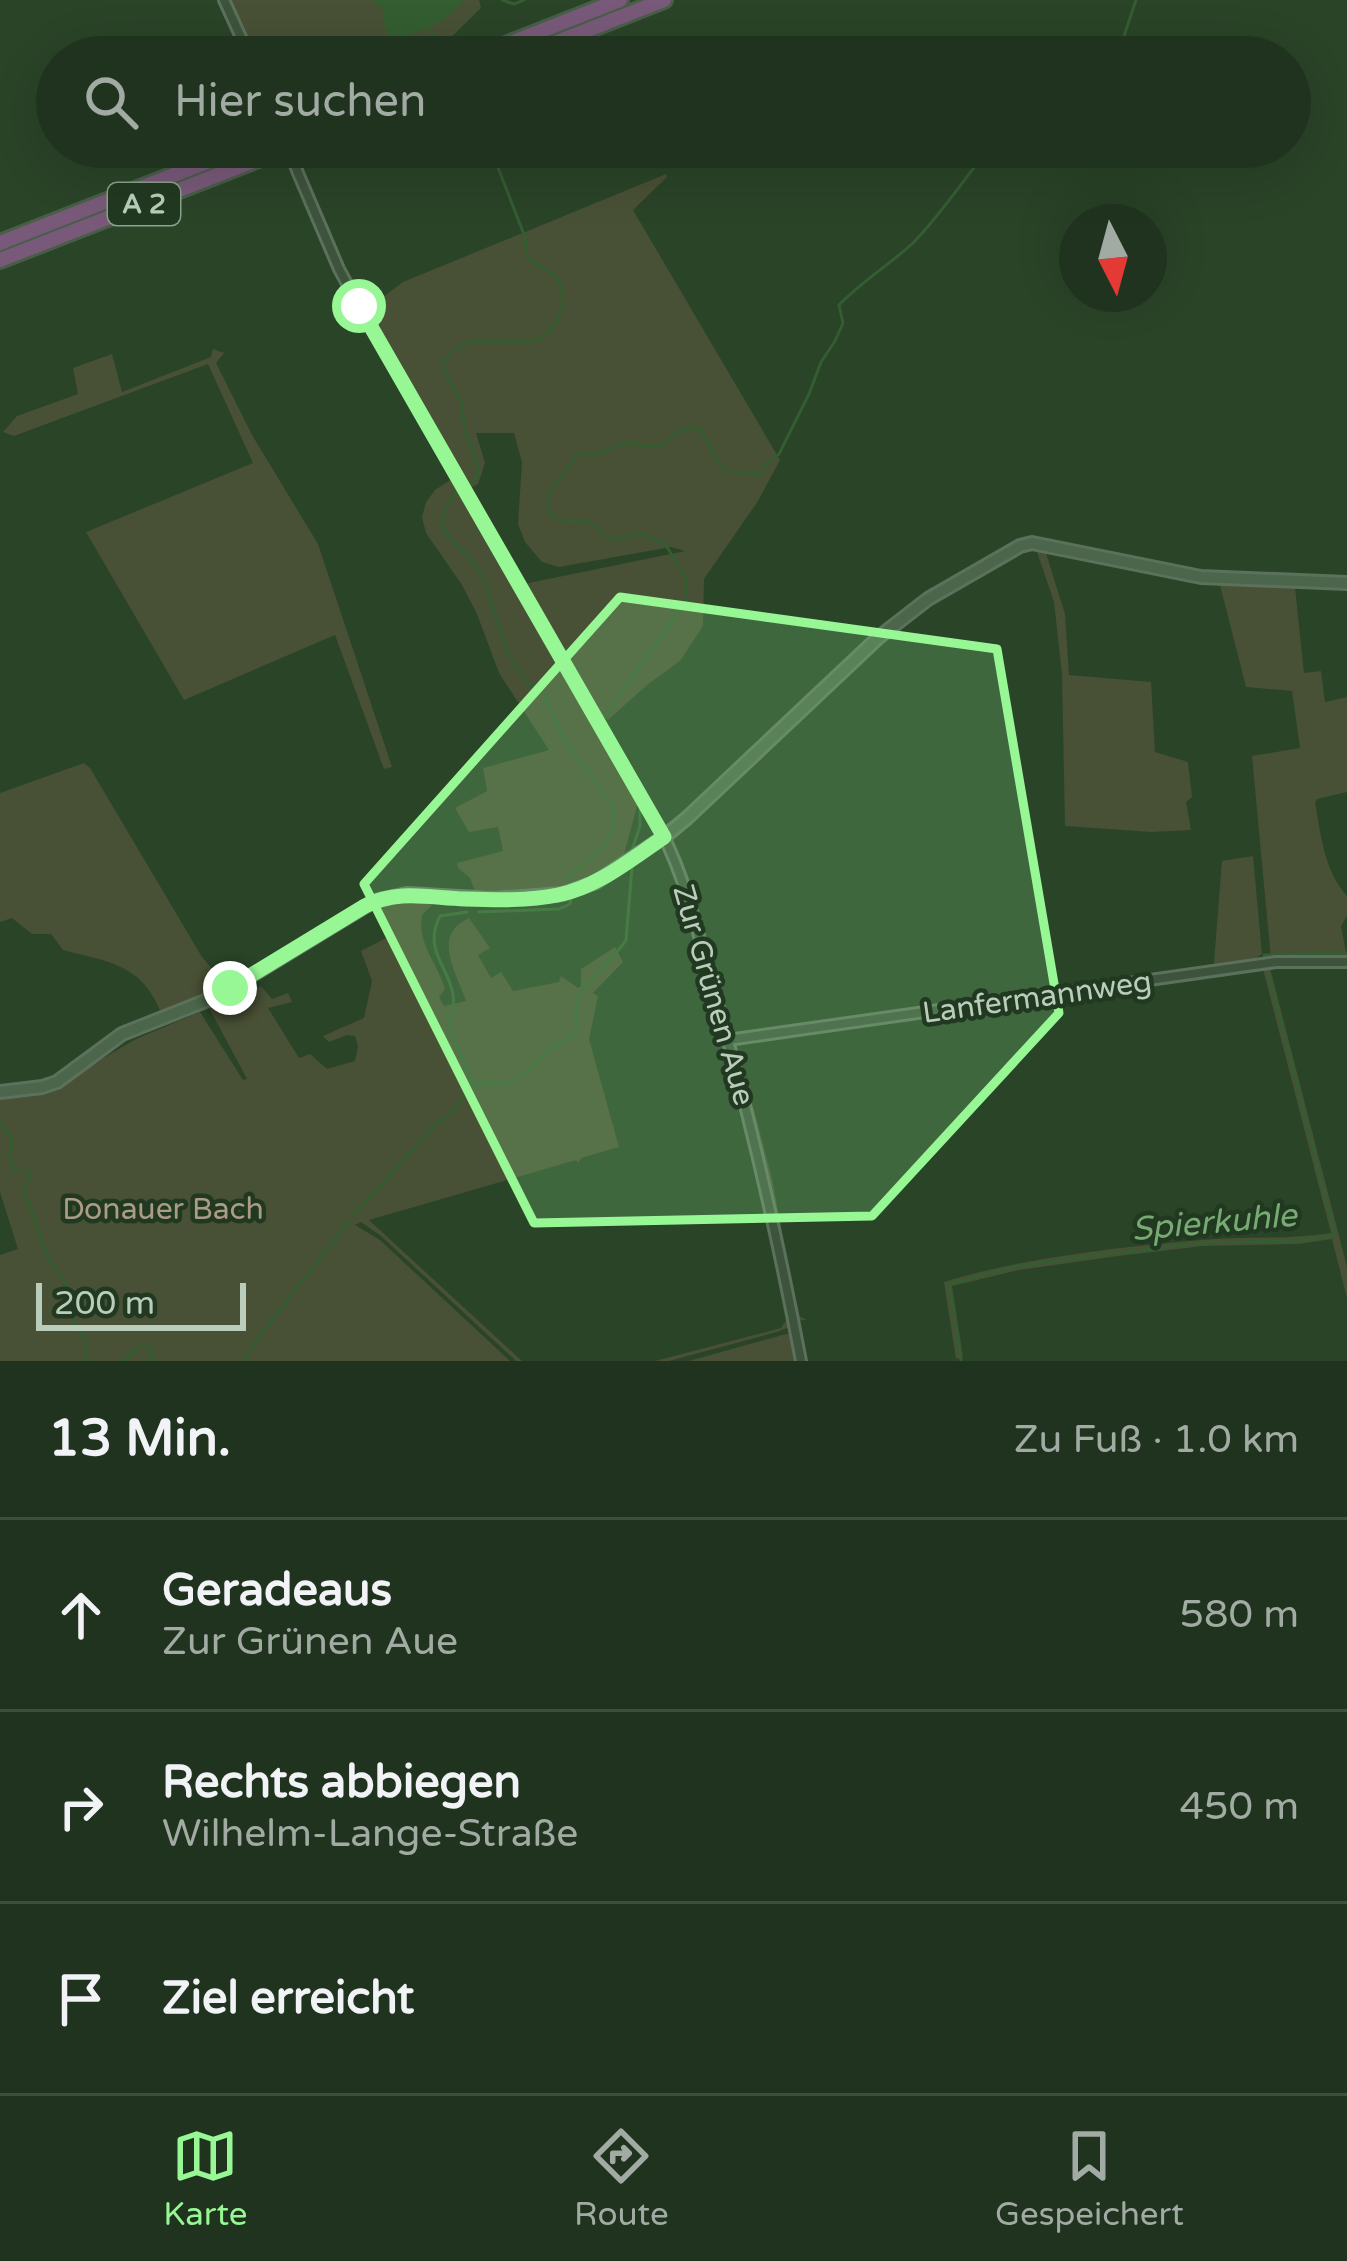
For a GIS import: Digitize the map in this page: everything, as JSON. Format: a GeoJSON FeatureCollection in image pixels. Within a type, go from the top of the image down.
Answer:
{"type":"FeatureCollection","features":[{"type":"Feature","properties":{"kind":"highway"},"geometry":{"type":"LineString","coordinates":[[528,36],[620,0]]}},
{"type":"Feature","properties":{"kind":"highway"},"geometry":{"type":"LineString","coordinates":[[572,36],[664,0]]}},
{"type":"Feature","properties":{"kind":"highway","name":"A 2"},"geometry":{"type":"LineString","coordinates":[[0,242],[191,168]]}},
{"type":"Feature","properties":{"kind":"highway","name":"A 2"},"geometry":{"type":"LineString","coordinates":[[0,260],[234,168]]}},
{"type":"Feature","properties":{"kind":"street"},"geometry":{"type":"LineString","coordinates":[[224,0],[240,36]]}},
{"type":"Feature","properties":{"kind":"street","name":"Zur Grünen Aue"},"geometry":{"type":"LineString","coordinates":[[296,168],[359,306],[664,837],[682,881],[764,1173],[801,1361]]}},
{"type":"Feature","properties":{"kind":"street"},"geometry":{"type":"LineString","coordinates":[[0,1092],[57,1082],[122,1034],[218,996],[382,898],[407,894],[523,899],[563,894],[596,881],[664,837],[879,637],[928,599],[1020,546],[1032,543],[1201,577],[1347,583]]}},
{"type":"Feature","properties":{"kind":"street","name":"Lanfermannweg"},"geometry":{"type":"LineString","coordinates":[[728,1040],[1276,962],[1347,962]]}},
{"type":"Feature","properties":{"kind":"highlighted area"},"geometry":{"type":"Polygon","coordinates":[[[620,597],[997,649],[1059,1013],[872,1216],[534,1223],[364,884],[620,597]]]}},
{"type":"Feature","properties":{"kind":"green space"},"geometry":{"type":"Polygon","coordinates":[[[229,0],[479,0],[481,8],[452,36],[246,36],[229,0]]]}},
{"type":"Feature","properties":{"kind":"green space"},"geometry":{"type":"Polygon","coordinates":[[[666,174],[633,210],[780,460],[704,579],[703,626],[680,661],[608,720],[599,716],[524,584],[685,551],[671,547],[559,567],[542,562],[525,542],[518,524],[522,462],[514,433],[476,433],[485,463],[478,484],[469,489],[367,309],[403,282],[666,174]]]}},
{"type":"Feature","properties":{"kind":"green space"},"geometry":{"type":"Polygon","coordinates":[[[213,349],[224,353],[216,363],[252,435],[318,544],[392,767],[384,769],[335,635],[184,700],[86,532],[253,463],[208,364],[14,436],[3,432],[17,416],[78,394],[73,368],[112,354],[122,392],[211,357],[213,349]]]}},
{"type":"Feature","properties":{"kind":"green space"},"geometry":{"type":"Polygon","coordinates":[[[452,479],[638,803],[623,858],[575,886],[554,892],[477,896],[470,878],[458,868],[457,863],[503,851],[498,827],[469,832],[455,808],[487,791],[483,768],[549,750],[499,673],[462,585],[426,533],[422,517],[426,502],[452,479]]]}},
{"type":"Feature","properties":{"kind":"green space"},"geometry":{"type":"Polygon","coordinates":[[[1036,549],[1045,550],[1065,614],[1069,675],[1151,682],[1155,752],[1188,762],[1192,797],[1186,802],[1191,830],[1065,826],[1062,674],[1054,602],[1036,549]]]}},
{"type":"Feature","properties":{"kind":"green space"},"geometry":{"type":"Polygon","coordinates":[[[1220,585],[1295,587],[1304,673],[1321,671],[1325,702],[1347,697],[1347,792],[1315,802],[1328,864],[1347,896],[1347,916],[1341,926],[1347,958],[1271,960],[1252,756],[1300,748],[1292,691],[1246,687],[1220,585]]]}},
{"type":"Feature","properties":{"kind":"green space"},"geometry":{"type":"Polygon","coordinates":[[[84,763],[202,957],[223,982],[220,988],[161,1013],[144,984],[122,968],[63,950],[51,934],[32,934],[12,918],[0,922],[0,793],[84,763]]]}},
{"type":"Feature","properties":{"kind":"green space"},"geometry":{"type":"Polygon","coordinates":[[[1253,856],[1262,954],[1217,966],[1222,861],[1253,856]]]}},
{"type":"Feature","properties":{"kind":"green space","name":"Donauer Bach"},"geometry":{"type":"Polygon","coordinates":[[[389,901],[433,904],[422,915],[421,925],[445,989],[439,997],[444,1006],[466,1001],[449,944],[451,934],[469,918],[490,948],[478,955],[491,978],[501,972],[513,991],[559,982],[561,976],[578,988],[581,969],[615,947],[623,962],[593,993],[598,996],[589,1039],[619,1147],[578,1163],[369,1220],[522,1361],[516,1361],[361,1222],[355,1225],[380,1240],[510,1361],[0,1361],[0,1255],[18,1249],[0,1192],[0,1096],[52,1088],[136,1039],[200,1012],[243,1080],[247,1079],[208,1006],[253,982],[272,999],[288,993],[292,1002],[268,1008],[299,1058],[310,1054],[327,1069],[355,1061],[355,1036],[329,1042],[323,1036],[364,1018],[372,981],[361,951],[388,937],[375,911],[389,901]]]}},
{"type":"Feature","properties":{"kind":"green space"},"geometry":{"type":"Polygon","coordinates":[[[1270,968],[1347,1267],[1347,1298],[1332,1239],[1203,1246],[1019,1270],[952,1286],[963,1357],[956,1359],[944,1282],[1005,1266],[1104,1250],[1331,1233],[1263,969],[736,1043],[772,1178],[797,1315],[807,1320],[798,1320],[734,1042],[1270,968]]]}},
{"type":"Feature","properties":{"kind":"green space"},"geometry":{"type":"Polygon","coordinates":[[[713,1004],[764,1181],[791,1323],[777,1332],[655,1361],[781,1328],[787,1319],[757,1161],[713,1004]]]}},
{"type":"Feature","properties":{"kind":"green space"},"geometry":{"type":"Polygon","coordinates":[[[790,1334],[794,1361],[689,1361],[790,1334]]]}},
{"type":"Feature","properties":{"kind":"shaded area"},"geometry":{"type":"Polygon","coordinates":[[[371,0],[463,0],[443,20],[407,36],[388,35],[383,9],[371,0]]]}},
{"type":"Feature","properties":{"kind":"waterway"},"geometry":{"type":"LineString","coordinates":[[502,0],[514,4],[524,0]]}},
{"type":"Feature","properties":{"kind":"waterway"},"geometry":{"type":"LineString","coordinates":[[1124,36],[1136,0]]}},
{"type":"Feature","properties":{"kind":"waterway"},"geometry":{"type":"LineString","coordinates":[[429,26],[434,36]]}},
{"type":"Feature","properties":{"kind":"waterway"},"geometry":{"type":"LineString","coordinates":[[469,486],[479,468],[465,432],[462,403],[442,366],[450,354],[470,343],[543,337],[560,315],[563,296],[557,279],[527,257],[525,237],[498,168]]}},
{"type":"Feature","properties":{"kind":"waterway"},"geometry":{"type":"LineString","coordinates":[[645,798],[603,719],[686,601],[686,578],[665,544],[641,534],[607,537],[590,522],[558,519],[549,513],[548,495],[577,455],[600,453],[624,443],[657,447],[687,428],[701,430],[728,472],[761,474],[779,454],[835,341],[843,323],[839,305],[913,243],[974,168]]}},
{"type":"Feature","properties":{"kind":"waterway"},"geometry":{"type":"LineString","coordinates":[[460,491],[446,506],[442,527],[487,584],[509,655],[527,683],[543,692],[561,734],[613,807],[615,825],[602,849],[570,875],[569,887]]}},
{"type":"Feature","properties":{"kind":"waterway"},"geometry":{"type":"LineString","coordinates":[[631,853],[640,809]]}},
{"type":"Feature","properties":{"kind":"waterway"},"geometry":{"type":"LineString","coordinates":[[354,1215],[435,1125],[455,1110],[469,1087],[509,1083],[576,1033],[579,996],[626,940],[632,867]]}},
{"type":"Feature","properties":{"kind":"waterway"},"geometry":{"type":"LineString","coordinates":[[479,912],[559,909],[570,904],[571,898]]}},
{"type":"Feature","properties":{"kind":"waterway"},"geometry":{"type":"LineString","coordinates":[[467,912],[440,916],[435,945],[453,994],[448,1026],[473,1082]]}},
{"type":"Feature","properties":{"kind":"waterway","name":"Spierkuhle"},"geometry":{"type":"LineString","coordinates":[[961,1361],[949,1284],[1018,1266],[1117,1253],[1335,1235],[1264,955],[1347,953]]}},
{"type":"Feature","properties":{"kind":"waterway"},"geometry":{"type":"LineString","coordinates":[[0,1122],[12,1138],[10,1158],[15,1170],[31,1174],[24,1191],[48,1258],[75,1306],[74,1323],[86,1345],[83,1361]]}},
{"type":"Feature","properties":{"kind":"waterway"},"geometry":{"type":"LineString","coordinates":[[244,1361],[349,1221]]}},
{"type":"Feature","properties":{"kind":"waterway"},"geometry":{"type":"LineString","coordinates":[[124,1361],[142,1346],[151,1348],[152,1361]]}},
{"type":"Feature","properties":{"kind":"route"},"geometry":{"type":"LineString","coordinates":[[230,988],[382,898],[563,894],[596,881],[664,837],[359,306]]}}]}
